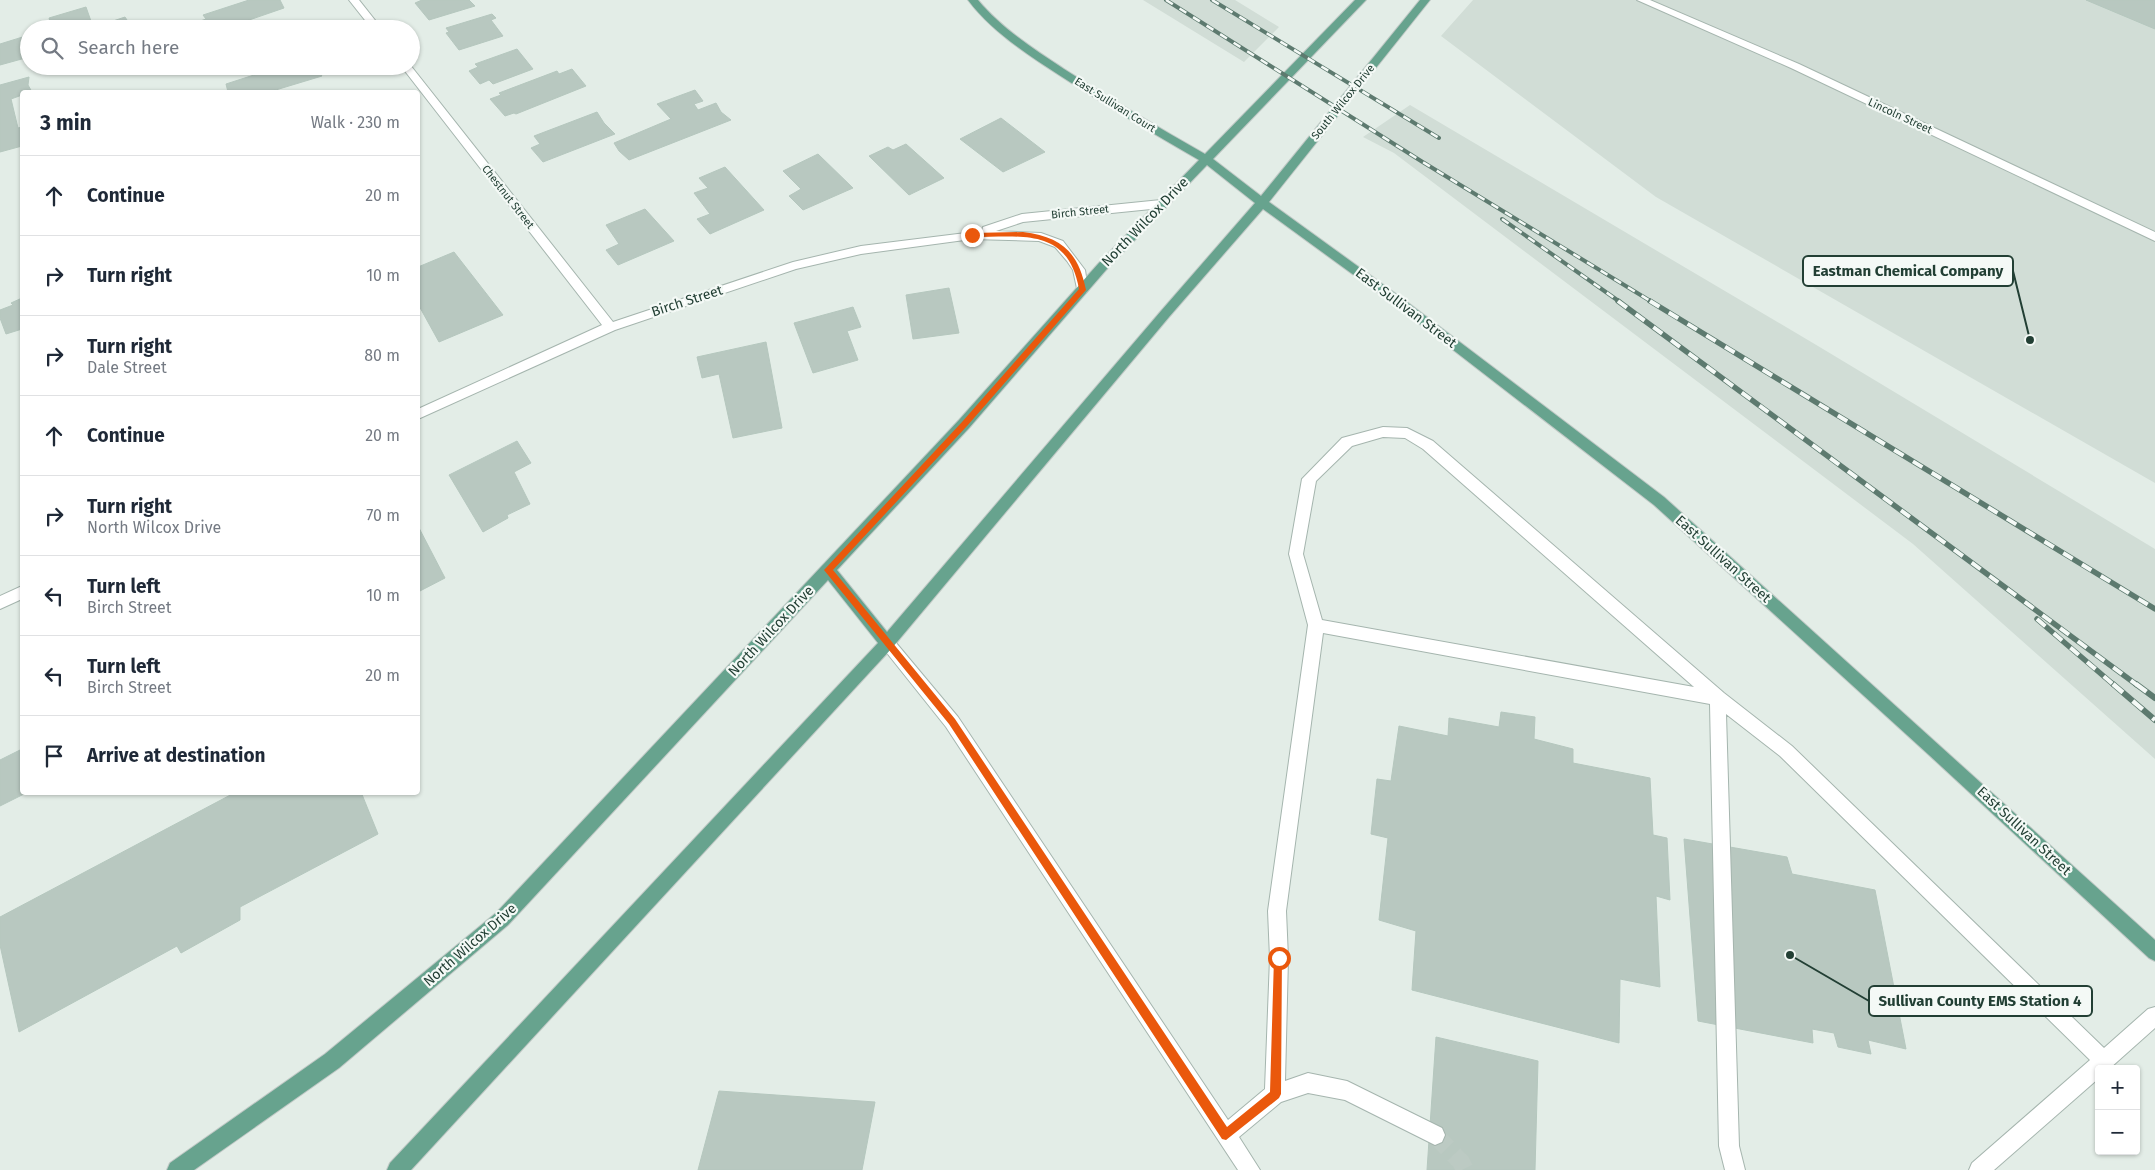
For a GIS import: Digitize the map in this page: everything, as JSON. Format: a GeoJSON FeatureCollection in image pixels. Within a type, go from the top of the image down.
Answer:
{"type":"FeatureCollection","features":[{"type":"Feature","properties":{"kind":"main road","name":"East Sullivan Court"},"geometry":{"type":"LineString","coordinates":[[973,0],[985,15],[1034,52],[1120,110],[1206,159],[1262,204]]}},
{"type":"Feature","properties":{"kind":"main road","name":"North Wilcox Drive"},"geometry":{"type":"LineString","coordinates":[[177,1170],[332,1062],[502,920],[964,424],[1161,204],[1361,0]]}},
{"type":"Feature","properties":{"kind":"main road","name":"South Wilcox Drive"},"geometry":{"type":"LineString","coordinates":[[1262,204],[1425,0]]}},
{"type":"Feature","properties":{"kind":"main road"},"geometry":{"type":"LineString","coordinates":[[397,1170],[887,643],[1165,314],[1262,204]]}},
{"type":"Feature","properties":{"kind":"main road","name":"East Sullivan Street"},"geometry":{"type":"LineString","coordinates":[[1262,204],[1399,302],[1659,501],[1928,743],[2155,952]]}},
{"type":"Feature","properties":{"kind":"main road"},"geometry":{"type":"LineString","coordinates":[[828,570],[887,643]]}},
{"type":"Feature","properties":{"kind":"street"},"geometry":{"type":"LineString","coordinates":[[354,0],[369,20]]}},
{"type":"Feature","properties":{"kind":"street","name":"Lincoln Street"},"geometry":{"type":"LineString","coordinates":[[1642,0],[1795,66],[2155,237]]}},
{"type":"Feature","properties":{"kind":"street","name":"Chestnut Street"},"geometry":{"type":"LineString","coordinates":[[413,75],[610,327]]}},
{"type":"Feature","properties":{"kind":"street","name":"Birch Street"},"geometry":{"type":"LineString","coordinates":[[972,235],[1022,218],[1161,204]]}},
{"type":"Feature","properties":{"kind":"street","name":"Birch Street"},"geometry":{"type":"LineString","coordinates":[[420,413],[610,327],[793,266],[861,250],[972,235],[1023,234],[1041,237],[1059,244],[1079,270],[1082,290]]}},
{"type":"Feature","properties":{"kind":"street"},"geometry":{"type":"LineString","coordinates":[[1275,1094],[1279,958],[1277,911],[1316,624],[1296,554],[1309,479],[1348,442],[1383,432],[1407,433],[1428,445],[1718,698],[1786,751],[2103,1060]]}},
{"type":"Feature","properties":{"kind":"street"},"geometry":{"type":"LineString","coordinates":[[0,602],[20,593]]}},
{"type":"Feature","properties":{"kind":"street"},"geometry":{"type":"LineString","coordinates":[[1316,624],[1718,698]]}},
{"type":"Feature","properties":{"kind":"street"},"geometry":{"type":"LineString","coordinates":[[887,643],[952,722],[1250,1170]]}},
{"type":"Feature","properties":{"kind":"street"},"geometry":{"type":"LineString","coordinates":[[1718,698],[1729,1146],[1735,1170]]}},
{"type":"Feature","properties":{"kind":"street"},"geometry":{"type":"LineString","coordinates":[[1979,1170],[2155,1016]]}},
{"type":"Feature","properties":{"kind":"street"},"geometry":{"type":"LineString","coordinates":[[1226,1135],[1275,1094],[1308,1083],[1347,1091],[1435,1136]]}},
{"type":"Feature","properties":{"kind":"shaded area"},"geometry":{"type":"Polygon","coordinates":[[[1143,0],[1235,0],[1279,27],[1244,62],[1143,0]]]}},
{"type":"Feature","properties":{"kind":"shaded area"},"geometry":{"type":"Polygon","coordinates":[[[1473,0],[2155,0],[2155,483],[1656,197],[1441,36],[1473,0]]]}},
{"type":"Feature","properties":{"kind":"shaded area"},"geometry":{"type":"Polygon","coordinates":[[[1410,105],[1818,346],[2155,549],[2155,759],[1913,544],[1394,153],[1363,137],[1410,105]]]}},
{"type":"Feature","properties":{"kind":"building"},"geometry":{"type":"Polygon","coordinates":[[[249,0],[280,0],[284,8],[249,20],[203,20],[206,19],[203,15],[249,0]]]}},
{"type":"Feature","properties":{"kind":"building"},"geometry":{"type":"Polygon","coordinates":[[[422,0],[469,0],[475,6],[429,20],[415,3],[422,0]]]}},
{"type":"Feature","properties":{"kind":"building"},"geometry":{"type":"Polygon","coordinates":[[[2086,0],[2155,0],[2155,29],[2086,0]]]}},
{"type":"Feature","properties":{"kind":"building"},"geometry":{"type":"Polygon","coordinates":[[[86,7],[91,20],[50,20],[49,18],[86,7]]]}},
{"type":"Feature","properties":{"kind":"building"},"geometry":{"type":"Polygon","coordinates":[[[492,14],[496,18],[491,20],[503,36],[459,50],[446,33],[449,32],[446,28],[492,14]]]}},
{"type":"Feature","properties":{"kind":"building"},"geometry":{"type":"Polygon","coordinates":[[[125,17],[127,20],[116,20],[125,17]]]}},
{"type":"Feature","properties":{"kind":"building"},"geometry":{"type":"Polygon","coordinates":[[[20,38],[20,59],[0,65],[0,44],[20,38]]]}},
{"type":"Feature","properties":{"kind":"building"},"geometry":{"type":"Polygon","coordinates":[[[517,49],[533,69],[493,84],[489,80],[480,84],[469,71],[478,67],[475,64],[517,49]]]}},
{"type":"Feature","properties":{"kind":"building"},"geometry":{"type":"Polygon","coordinates":[[[572,69],[586,86],[516,114],[505,116],[490,99],[501,95],[499,93],[557,71],[559,74],[572,69]]]}},
{"type":"Feature","properties":{"kind":"building"},"geometry":{"type":"Polygon","coordinates":[[[254,75],[322,76],[276,90],[228,90],[226,84],[254,75]]]}},
{"type":"Feature","properties":{"kind":"building"},"geometry":{"type":"Polygon","coordinates":[[[29,77],[28,85],[31,90],[20,90],[20,96],[11,99],[18,128],[20,128],[20,147],[0,152],[0,85],[29,77]]]}},
{"type":"Feature","properties":{"kind":"building"},"geometry":{"type":"Polygon","coordinates":[[[695,90],[703,101],[694,104],[698,110],[716,103],[721,112],[731,120],[629,160],[619,151],[614,143],[671,119],[657,104],[695,90]]]}},
{"type":"Feature","properties":{"kind":"building"},"geometry":{"type":"Polygon","coordinates":[[[597,112],[604,123],[615,134],[543,162],[531,148],[540,144],[534,136],[597,112]]]}},
{"type":"Feature","properties":{"kind":"building"},"geometry":{"type":"Polygon","coordinates":[[[1001,118],[1045,152],[1003,172],[960,139],[1001,118]]]}},
{"type":"Feature","properties":{"kind":"building"},"geometry":{"type":"Polygon","coordinates":[[[906,144],[944,178],[909,195],[869,156],[888,147],[893,150],[906,144]]]}},
{"type":"Feature","properties":{"kind":"building"},"geometry":{"type":"Polygon","coordinates":[[[818,154],[853,188],[803,210],[789,196],[801,189],[783,171],[818,154]]]}},
{"type":"Feature","properties":{"kind":"building"},"geometry":{"type":"Polygon","coordinates":[[[725,167],[764,210],[710,234],[697,219],[710,214],[694,193],[708,188],[699,178],[725,167]]]}},
{"type":"Feature","properties":{"kind":"building"},"geometry":{"type":"Polygon","coordinates":[[[645,209],[674,241],[618,265],[606,250],[619,244],[606,225],[645,209]]]}},
{"type":"Feature","properties":{"kind":"building"},"geometry":{"type":"Polygon","coordinates":[[[454,252],[503,315],[439,342],[420,308],[420,266],[454,252]]]}},
{"type":"Feature","properties":{"kind":"building"},"geometry":{"type":"Polygon","coordinates":[[[949,288],[959,333],[913,339],[906,295],[949,288]]]}},
{"type":"Feature","properties":{"kind":"building"},"geometry":{"type":"Polygon","coordinates":[[[20,299],[20,330],[6,334],[0,318],[0,310],[13,305],[11,303],[20,299]]]}},
{"type":"Feature","properties":{"kind":"building"},"geometry":{"type":"Polygon","coordinates":[[[853,307],[861,327],[847,331],[858,360],[813,373],[794,323],[853,307]]]}},
{"type":"Feature","properties":{"kind":"building"},"geometry":{"type":"Polygon","coordinates":[[[766,342],[782,428],[733,438],[719,374],[702,378],[697,357],[766,342]]]}},
{"type":"Feature","properties":{"kind":"building"},"geometry":{"type":"Polygon","coordinates":[[[517,441],[531,463],[514,472],[530,504],[507,515],[508,518],[483,532],[449,475],[517,441]]]}},
{"type":"Feature","properties":{"kind":"building"},"geometry":{"type":"Polygon","coordinates":[[[420,530],[445,578],[420,591],[420,530]]]}},
{"type":"Feature","properties":{"kind":"building"},"geometry":{"type":"Polygon","coordinates":[[[1501,712],[1535,717],[1534,739],[1573,749],[1573,763],[1650,778],[1653,835],[1667,838],[1670,900],[1656,896],[1660,987],[1620,979],[1619,1043],[1412,990],[1416,931],[1379,920],[1388,838],[1371,834],[1377,779],[1391,781],[1399,726],[1448,736],[1449,718],[1499,727],[1501,712]]]}},
{"type":"Feature","properties":{"kind":"building"},"geometry":{"type":"Polygon","coordinates":[[[20,750],[20,795],[22,795],[0,806],[0,760],[20,750]]]}},
{"type":"Feature","properties":{"kind":"building"},"geometry":{"type":"Polygon","coordinates":[[[230,795],[362,795],[378,834],[240,907],[240,920],[181,953],[177,946],[19,1032],[0,945],[0,917],[230,795]]]}},
{"type":"Feature","properties":{"kind":"building"},"geometry":{"type":"Polygon","coordinates":[[[1684,839],[1787,857],[1792,874],[1875,890],[1906,1049],[1868,1040],[1871,1054],[1838,1047],[1834,1033],[1812,1029],[1813,1043],[1698,1021],[1684,839]]]}},
{"type":"Feature","properties":{"kind":"building"},"geometry":{"type":"Polygon","coordinates":[[[1436,1037],[1538,1061],[1535,1170],[1427,1170],[1436,1037]]]}},
{"type":"Feature","properties":{"kind":"building"},"geometry":{"type":"Polygon","coordinates":[[[719,1091],[875,1102],[862,1170],[698,1170],[719,1091]]]}},
{"type":"Feature","properties":{"kind":"tunnel"},"geometry":{"type":"LineString","coordinates":[[1435,1135],[1461,1162],[1465,1170]]}},
{"type":"Feature","properties":{"kind":"railway"},"geometry":{"type":"LineString","coordinates":[[1166,0],[1421,161],[1652,302]]}},
{"type":"Feature","properties":{"kind":"railway"},"geometry":{"type":"LineString","coordinates":[[1212,0],[1439,138]]}},
{"type":"Feature","properties":{"kind":"railway"},"geometry":{"type":"LineString","coordinates":[[1502,219],[1620,302]]}},
{"type":"Feature","properties":{"kind":"railway"},"geometry":{"type":"LineString","coordinates":[[1618,301],[2137,685]]}},
{"type":"Feature","properties":{"kind":"railway"},"geometry":{"type":"LineString","coordinates":[[1650,301],[2155,609]]}},
{"type":"Feature","properties":{"kind":"railway"},"geometry":{"type":"LineString","coordinates":[[2037,619],[2114,685]]}},
{"type":"Feature","properties":{"kind":"railway"},"geometry":{"type":"LineString","coordinates":[[2113,684],[2155,720]]}},
{"type":"Feature","properties":{"kind":"railway"},"geometry":{"type":"LineString","coordinates":[[2136,684],[2155,698]]}},
{"type":"Feature","properties":{"kind":"place","name":"Eastman Chemical Company"},"geometry":{"type":"Point","coordinates":[2030,340]}},
{"type":"Feature","properties":{"kind":"place","name":"Sullivan County EMS Station 4"},"geometry":{"type":"Point","coordinates":[1790,955]}},
{"type":"Feature","properties":{"kind":"route"},"geometry":{"type":"LineString","coordinates":[[972,235],[1023,234],[1041,237],[1059,244],[1079,270],[1082,290],[964,424],[828,570],[952,722],[1226,1135],[1275,1094],[1279,958]]}}]}
